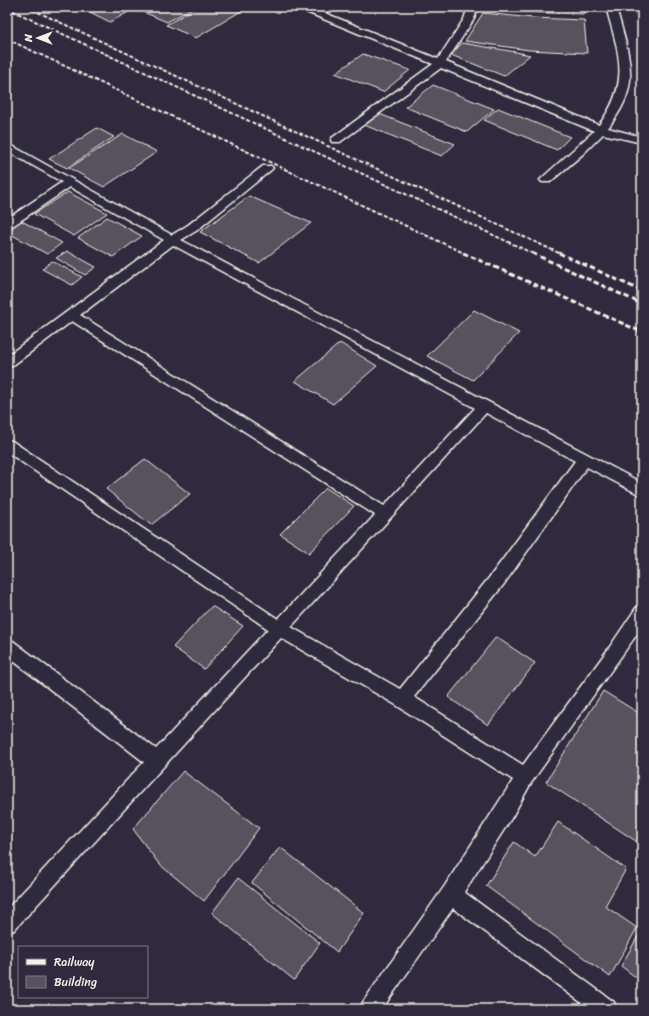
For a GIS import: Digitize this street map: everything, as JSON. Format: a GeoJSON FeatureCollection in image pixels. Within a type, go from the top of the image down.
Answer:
{"type":"FeatureCollection","features":[{"type":"Feature","properties":{"kind":"lane"},"geometry":{"type":"LineString","coordinates":[[302,7],[602,130],[642,140]]}},
{"type":"Feature","properties":{"kind":"lane"},"geometry":{"type":"LineString","coordinates":[[336,140],[440,64],[469,18],[473,7]]}},
{"type":"Feature","properties":{"kind":"lane"},"geometry":{"type":"LineString","coordinates":[[546,180],[602,130],[614,111],[624,88],[623,61],[611,7]]}},
{"type":"Feature","properties":{"kind":"lane"},"geometry":{"type":"LineString","coordinates":[[7,146],[172,240],[642,490]]}},
{"type":"Feature","properties":{"kind":"lane"},"geometry":{"type":"LineString","coordinates":[[7,363],[172,240],[192,228],[267,168]]}},
{"type":"Feature","properties":{"kind":"lane"},"geometry":{"type":"LineString","coordinates":[[7,224],[70,182]]}},
{"type":"Feature","properties":{"kind":"lane"},"geometry":{"type":"LineString","coordinates":[[71,315],[385,514]]}},
{"type":"Feature","properties":{"kind":"lane"},"geometry":{"type":"LineString","coordinates":[[7,923],[484,407]]}},
{"type":"Feature","properties":{"kind":"lane"},"geometry":{"type":"LineString","coordinates":[[7,445],[279,628],[402,699],[525,777]]}},
{"type":"Feature","properties":{"kind":"lane"},"geometry":{"type":"LineString","coordinates":[[402,699],[498,579],[584,460]]}},
{"type":"Feature","properties":{"kind":"lane"},"geometry":{"type":"LineString","coordinates":[[370,1009],[451,894],[505,811],[525,777],[615,653],[642,613]]}},
{"type":"Feature","properties":{"kind":"lane"},"geometry":{"type":"LineString","coordinates":[[7,646],[157,761]]}},
{"type":"Feature","properties":{"kind":"lane"},"geometry":{"type":"LineString","coordinates":[[451,894],[607,1009]]}},
{"type":"Feature","properties":{"kind":"building"},"geometry":{"type":"Polygon","coordinates":[[[138,7],[110,22],[82,8],[138,7]]]}},
{"type":"Feature","properties":{"kind":"building"},"geometry":{"type":"Polygon","coordinates":[[[148,7],[194,7],[167,22],[141,11],[148,7]]]}},
{"type":"Feature","properties":{"kind":"building"},"geometry":{"type":"Polygon","coordinates":[[[197,7],[237,7],[243,10],[196,38],[166,25],[197,7]]]}},
{"type":"Feature","properties":{"kind":"building"},"geometry":{"type":"Polygon","coordinates":[[[441,7],[463,7],[464,12],[441,7]]]}},
{"type":"Feature","properties":{"kind":"building"},"geometry":{"type":"Polygon","coordinates":[[[484,7],[583,7],[584,14],[484,11],[484,7]]]}},
{"type":"Feature","properties":{"kind":"building"},"geometry":{"type":"Polygon","coordinates":[[[634,7],[642,7],[642,16],[636,15],[634,7]]]}},
{"type":"Feature","properties":{"kind":"building"},"geometry":{"type":"Polygon","coordinates":[[[483,13],[533,18],[584,20],[587,53],[529,50],[465,41],[483,13]]]}},
{"type":"Feature","properties":{"kind":"building"},"geometry":{"type":"Polygon","coordinates":[[[462,43],[530,55],[504,76],[451,55],[462,43]]]}},
{"type":"Feature","properties":{"kind":"building"},"geometry":{"type":"Polygon","coordinates":[[[363,54],[410,70],[383,92],[335,73],[363,54]]]}},
{"type":"Feature","properties":{"kind":"building"},"geometry":{"type":"Polygon","coordinates":[[[433,85],[494,109],[467,132],[405,107],[433,85]]]}},
{"type":"Feature","properties":{"kind":"building"},"geometry":{"type":"Polygon","coordinates":[[[498,108],[570,137],[557,150],[484,120],[498,108]]]}},
{"type":"Feature","properties":{"kind":"building"},"geometry":{"type":"Polygon","coordinates":[[[377,113],[455,144],[442,156],[364,125],[377,113]]]}},
{"type":"Feature","properties":{"kind":"building"},"geometry":{"type":"Polygon","coordinates":[[[97,128],[114,137],[67,168],[49,159],[97,128]]]}},
{"type":"Feature","properties":{"kind":"building"},"geometry":{"type":"Polygon","coordinates":[[[123,134],[157,152],[104,187],[69,168],[123,134]]]}},
{"type":"Feature","properties":{"kind":"building"},"geometry":{"type":"Polygon","coordinates":[[[68,192],[107,213],[74,236],[34,214],[68,192]]]}},
{"type":"Feature","properties":{"kind":"building"},"geometry":{"type":"Polygon","coordinates":[[[249,196],[311,223],[259,263],[200,232],[249,196]]]}},
{"type":"Feature","properties":{"kind":"building"},"geometry":{"type":"Polygon","coordinates":[[[107,217],[142,236],[113,257],[78,238],[107,217]]]}},
{"type":"Feature","properties":{"kind":"building"},"geometry":{"type":"Polygon","coordinates":[[[20,220],[62,243],[47,254],[7,232],[7,229],[20,220]]]}},
{"type":"Feature","properties":{"kind":"building"},"geometry":{"type":"Polygon","coordinates":[[[67,251],[96,267],[85,275],[56,258],[67,251]]]}},
{"type":"Feature","properties":{"kind":"building"},"geometry":{"type":"Polygon","coordinates":[[[52,261],[82,277],[72,285],[42,269],[52,261]]]}},
{"type":"Feature","properties":{"kind":"building"},"geometry":{"type":"Polygon","coordinates":[[[474,310],[519,333],[473,380],[427,356],[474,310]]]}},
{"type":"Feature","properties":{"kind":"building"},"geometry":{"type":"Polygon","coordinates":[[[340,343],[377,366],[333,404],[295,381],[340,343]]]}},
{"type":"Feature","properties":{"kind":"building"},"geometry":{"type":"Polygon","coordinates":[[[145,459],[190,494],[151,525],[106,489],[145,459]]]}},
{"type":"Feature","properties":{"kind":"building"},"geometry":{"type":"Polygon","coordinates":[[[326,488],[354,506],[309,553],[280,534],[326,488]]]}},
{"type":"Feature","properties":{"kind":"building"},"geometry":{"type":"Polygon","coordinates":[[[212,606],[243,626],[204,669],[173,647],[212,606]]]}},
{"type":"Feature","properties":{"kind":"building"},"geometry":{"type":"Polygon","coordinates":[[[496,637],[535,663],[488,725],[448,697],[496,637]]]}},
{"type":"Feature","properties":{"kind":"building"},"geometry":{"type":"Polygon","coordinates":[[[603,691],[642,715],[642,845],[546,782],[603,691]]]}},
{"type":"Feature","properties":{"kind":"building"},"geometry":{"type":"Polygon","coordinates":[[[183,771],[259,828],[204,901],[159,864],[133,829],[183,771]]]}},
{"type":"Feature","properties":{"kind":"building"},"geometry":{"type":"Polygon","coordinates":[[[558,822],[626,869],[605,906],[637,928],[610,977],[486,886],[514,842],[535,857],[558,822]]]}},
{"type":"Feature","properties":{"kind":"building"},"geometry":{"type":"Polygon","coordinates":[[[280,847],[364,913],[337,952],[252,883],[280,847]]]}},
{"type":"Feature","properties":{"kind":"building"},"geometry":{"type":"Polygon","coordinates":[[[238,878],[320,943],[294,980],[212,913],[238,878]]]}},
{"type":"Feature","properties":{"kind":"building"},"geometry":{"type":"Polygon","coordinates":[[[642,929],[642,982],[621,966],[642,929]]]}},
{"type":"Feature","properties":{"kind":"railway"},"geometry":{"type":"LineString","coordinates":[[27,7],[561,254]]}},
{"type":"Feature","properties":{"kind":"railway"},"geometry":{"type":"LineString","coordinates":[[7,8],[534,254]]}},
{"type":"Feature","properties":{"kind":"railway"},"geometry":{"type":"LineString","coordinates":[[7,39],[466,254]]}},
{"type":"Feature","properties":{"kind":"railway"},"geometry":{"type":"LineString","coordinates":[[463,253],[642,332]]}},
{"type":"Feature","properties":{"kind":"railway"},"geometry":{"type":"LineString","coordinates":[[532,253],[642,304]]}},
{"type":"Feature","properties":{"kind":"railway"},"geometry":{"type":"LineString","coordinates":[[559,253],[642,291]]}}]}
